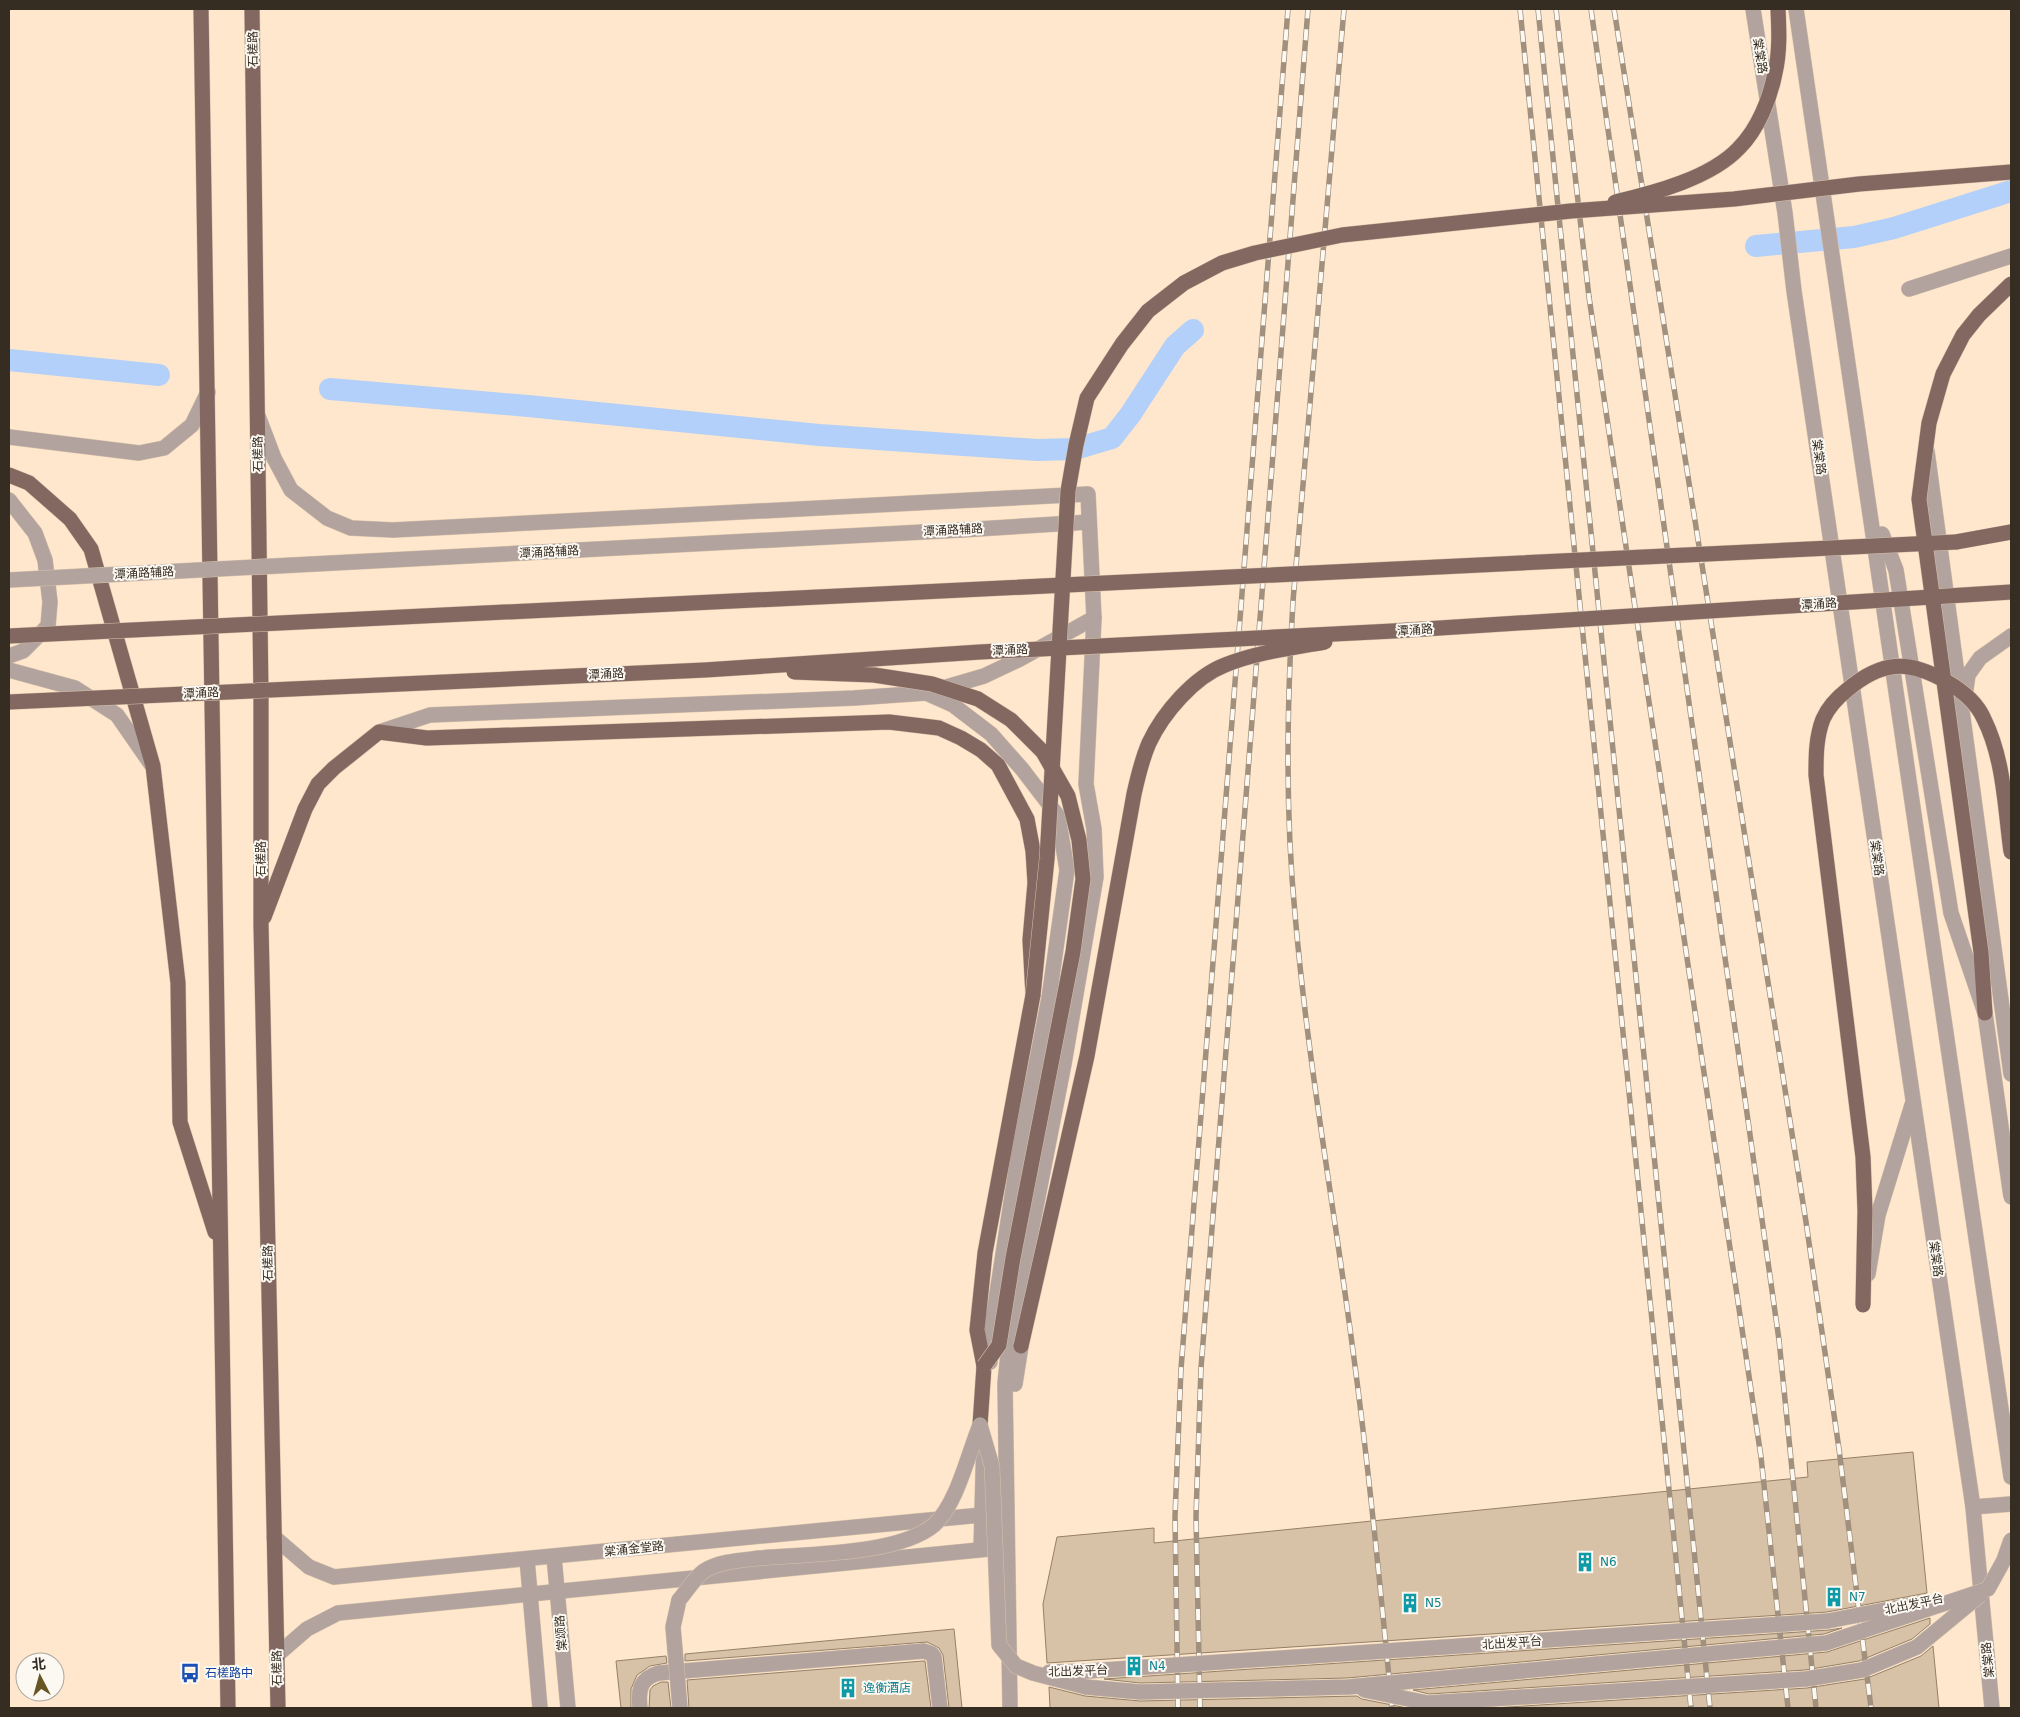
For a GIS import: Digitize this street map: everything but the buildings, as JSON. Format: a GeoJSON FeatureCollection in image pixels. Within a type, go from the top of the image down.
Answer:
{"type":"FeatureCollection","features":[{"type":"Feature","properties":{"kind":"main road"},"geometry":{"type":"LineString","coordinates":[[202,9],[228,1708]]}},
{"type":"Feature","properties":{"kind":"main road","name":"石槎路"},"geometry":{"type":"LineString","coordinates":[[252,9],[261,695],[261,925],[278,1708]]}},
{"type":"Feature","properties":{"kind":"main road"},"geometry":{"type":"LineString","coordinates":[[1571,211],[1627,199],[1690,179],[1715,167],[1739,149],[1752,132],[1765,107],[1776,73],[1779,40],[1778,9]]}},
{"type":"Feature","properties":{"kind":"main road"},"geometry":{"type":"LineString","coordinates":[[980,1425],[984,1366],[977,1330],[984,1252],[1033,995],[1047,859],[1068,491],[1076,444],[1087,398],[1122,344],[1148,311],[1184,283],[1222,263],[1255,253],[1342,235],[1571,211],[1734,199],[1859,184],[2011,172]]}},
{"type":"Feature","properties":{"kind":"main road"},"geometry":{"type":"LineString","coordinates":[[1985,1012],[1982,952],[1919,499],[1929,423],[1943,374],[1959,343],[1979,315],[2011,284]]}},
{"type":"Feature","properties":{"kind":"main road"},"geometry":{"type":"LineString","coordinates":[[9,475],[29,483],[70,519],[91,549],[153,766],[178,983],[180,1122],[220,1249]]}},
{"type":"Feature","properties":{"kind":"main road"},"geometry":{"type":"LineString","coordinates":[[1956,542],[2011,532]]}},
{"type":"Feature","properties":{"kind":"main road"},"geometry":{"type":"LineString","coordinates":[[9,636],[2011,539]]}},
{"type":"Feature","properties":{"kind":"main road","name":"潭涌路"},"geometry":{"type":"LineString","coordinates":[[9,702],[706,670],[980,652],[1393,631],[2011,592]]}},
{"type":"Feature","properties":{"kind":"main road"},"geometry":{"type":"LineString","coordinates":[[1021,1346],[1087,1056],[1139,770],[1150,742],[1169,710],[1197,681],[1223,665],[1274,651],[1393,631]]}},
{"type":"Feature","properties":{"kind":"main road"},"geometry":{"type":"LineString","coordinates":[[1864,1305],[1863,1157],[1816,776],[1817,742],[1824,718],[1838,697],[1864,676],[1884,668],[1912,666],[1933,673],[1961,690],[1984,717],[1999,760],[2011,852]]}},
{"type":"Feature","properties":{"kind":"main road"},"geometry":{"type":"LineString","coordinates":[[706,670],[874,675],[932,684],[978,699],[1011,720],[1043,752],[1068,796],[1079,840],[1083,879],[1073,952],[1013,1258],[1000,1345],[984,1366]]}},
{"type":"Feature","properties":{"kind":"main road"},"geometry":{"type":"LineString","coordinates":[[261,925],[305,809],[318,784],[334,768],[379,732],[427,738],[889,722],[938,728],[961,738],[981,750],[998,765],[1027,819],[1033,851],[1035,883],[1030,940],[1033,995]]}},
{"type":"Feature","properties":{"kind":"street","name":"棠棠路"},"geometry":{"type":"LineString","coordinates":[[1753,9],[1785,213],[1794,291],[1973,1507],[1992,1708]]}},
{"type":"Feature","properties":{"kind":"street"},"geometry":{"type":"LineString","coordinates":[[1796,9],[2011,1477]]}},
{"type":"Feature","properties":{"kind":"street"},"geometry":{"type":"LineString","coordinates":[[1909,289],[2011,256]]}},
{"type":"Feature","properties":{"kind":"street"},"geometry":{"type":"LineString","coordinates":[[9,437],[139,454],[164,448],[192,425],[208,392]]}},
{"type":"Feature","properties":{"kind":"street"},"geometry":{"type":"LineString","coordinates":[[258,414],[274,458],[291,490],[327,518],[351,528],[393,530],[1088,494],[1094,618],[1086,784],[1094,829],[1096,877],[1064,1064],[1009,1345],[1005,1383],[1006,1548],[1010,1708]]}},
{"type":"Feature","properties":{"kind":"street"},"geometry":{"type":"LineString","coordinates":[[1926,443],[2011,1074]]}},
{"type":"Feature","properties":{"kind":"street"},"geometry":{"type":"LineString","coordinates":[[1868,499],[1896,570],[1951,913],[1985,1012],[2011,1197]]}},
{"type":"Feature","properties":{"kind":"street"},"geometry":{"type":"LineString","coordinates":[[9,500],[35,532],[45,560],[50,602],[48,626],[23,651],[9,656]]}},
{"type":"Feature","properties":{"kind":"street","name":"潭涌路辅路"},"geometry":{"type":"LineString","coordinates":[[9,580],[1089,522]]}},
{"type":"Feature","properties":{"kind":"street"},"geometry":{"type":"LineString","coordinates":[[379,732],[430,715],[854,698],[926,693],[984,676],[1020,659],[1094,618]]}},
{"type":"Feature","properties":{"kind":"street"},"geometry":{"type":"LineString","coordinates":[[1967,747],[1965,702],[1968,675],[1980,658],[2011,636]]}},
{"type":"Feature","properties":{"kind":"street"},"geometry":{"type":"LineString","coordinates":[[9,670],[75,688],[117,715],[153,766]]}},
{"type":"Feature","properties":{"kind":"street"},"geometry":{"type":"LineString","coordinates":[[926,693],[953,705],[991,734],[1022,769],[1058,816],[1067,870],[1049,998],[1018,1157],[994,1319],[982,1461],[981,1549]]}},
{"type":"Feature","properties":{"kind":"street"},"geometry":{"type":"LineString","coordinates":[[1864,1305],[1878,1215],[1913,1102]]}},
{"type":"Feature","properties":{"kind":"street"},"geometry":{"type":"LineString","coordinates":[[1006,1440],[1021,1346]]}},
{"type":"Feature","properties":{"kind":"street"},"geometry":{"type":"LineString","coordinates":[[680,1708],[673,1627],[679,1600],[704,1571],[718,1565],[744,1560],[888,1546],[896,1544],[934,1525],[947,1508],[956,1491],[980,1425]]}},
{"type":"Feature","properties":{"kind":"street","name":"北出发平台"},"geometry":{"type":"LineString","coordinates":[[980,1425],[992,1466],[999,1645],[1016,1666],[1033,1673],[1086,1687],[1140,1692],[1348,1687],[1826,1643],[1988,1589]]}},
{"type":"Feature","properties":{"kind":"street"},"geometry":{"type":"LineString","coordinates":[[1973,1507],[2011,1504]]}},
{"type":"Feature","properties":{"kind":"street","name":"棠涌金堂路"},"geometry":{"type":"LineString","coordinates":[[274,1536],[309,1566],[334,1577],[1006,1512]]}},
{"type":"Feature","properties":{"kind":"street","name":"北出发平台"},"geometry":{"type":"LineString","coordinates":[[1348,1687],[1428,1704],[1806,1679],[1862,1670],[1917,1647],[1988,1589],[2004,1560],[2011,1540]]}},
{"type":"Feature","properties":{"kind":"street"},"geometry":{"type":"LineString","coordinates":[[277,1654],[308,1629],[338,1613],[1006,1548]]}},
{"type":"Feature","properties":{"kind":"street","name":"棠颂路"},"geometry":{"type":"LineString","coordinates":[[554,1557],[568,1708]]}},
{"type":"Feature","properties":{"kind":"street"},"geometry":{"type":"LineString","coordinates":[[527,1559],[540,1708]]}},
{"type":"Feature","properties":{"kind":"street","name":"北出发平台"},"geometry":{"type":"LineString","coordinates":[[1033,1673],[1098,1671],[1828,1622],[1988,1589]]}},
{"type":"Feature","properties":{"kind":"street"},"geometry":{"type":"LineString","coordinates":[[640,1708],[639,1699],[642,1684],[646,1678],[659,1673],[924,1652],[932,1654],[934,1658],[940,1708]]}},
{"type":"Feature","properties":{"kind":"street"},"geometry":{"type":"LineString","coordinates":[[647,1708],[645,1691],[648,1684],[656,1678],[663,1676],[916,1655],[924,1656],[929,1660],[933,1708]]}},
{"type":"Feature","properties":{"kind":"waterway"},"geometry":{"type":"LineString","coordinates":[[1756,246],[1854,237],[1894,228],[2011,191]]}},
{"type":"Feature","properties":{"kind":"waterway"},"geometry":{"type":"LineString","coordinates":[[330,389],[528,406],[819,435],[1037,450],[1075,449],[1112,438],[1130,415],[1175,346],[1193,330]]}},
{"type":"Feature","properties":{"kind":"waterway"},"geometry":{"type":"LineString","coordinates":[[9,360],[159,375]]}},
{"type":"Feature","properties":{"kind":"railway"},"geometry":{"type":"LineString","coordinates":[[1178,1708],[1175,1516],[1181,1369],[1288,9]]}},
{"type":"Feature","properties":{"kind":"railway"},"geometry":{"type":"LineString","coordinates":[[1200,1708],[1196,1516],[1201,1368],[1308,9]]}},
{"type":"Feature","properties":{"kind":"railway"},"geometry":{"type":"LineString","coordinates":[[1344,9],[1293,601],[1288,718],[1288,797],[1292,875],[1306,1020],[1357,1382],[1392,1708]]}},
{"type":"Feature","properties":{"kind":"railway"},"geometry":{"type":"LineString","coordinates":[[1520,9],[1691,1708]]}},
{"type":"Feature","properties":{"kind":"railway"},"geometry":{"type":"LineString","coordinates":[[1538,9],[1710,1708]]}},
{"type":"Feature","properties":{"kind":"railway"},"geometry":{"type":"LineString","coordinates":[[1556,9],[1589,297],[1761,1457],[1788,1708]]}},
{"type":"Feature","properties":{"kind":"railway"},"geometry":{"type":"LineString","coordinates":[[1591,9],[1779,1340],[1816,1708]]}},
{"type":"Feature","properties":{"kind":"railway"},"geometry":{"type":"LineString","coordinates":[[1614,9],[1806,1222],[1839,1449],[1871,1708]]}},
{"type":"Feature","properties":{"kind":"place","name":"N6"},"geometry":{"type":"Point","coordinates":[1585,1562]}},
{"type":"Feature","properties":{"kind":"place","name":"N7"},"geometry":{"type":"Point","coordinates":[1834,1597]}},
{"type":"Feature","properties":{"kind":"place","name":"N5"},"geometry":{"type":"Point","coordinates":[1410,1603]}},
{"type":"Feature","properties":{"kind":"place","name":"N4"},"geometry":{"type":"Point","coordinates":[1134,1666]}},
{"type":"Feature","properties":{"kind":"place","name":"石槎路中"},"geometry":{"type":"Point","coordinates":[190,1673]}},
{"type":"Feature","properties":{"kind":"place","name":"逸衡酒店"},"geometry":{"type":"Point","coordinates":[848,1688]}}]}
